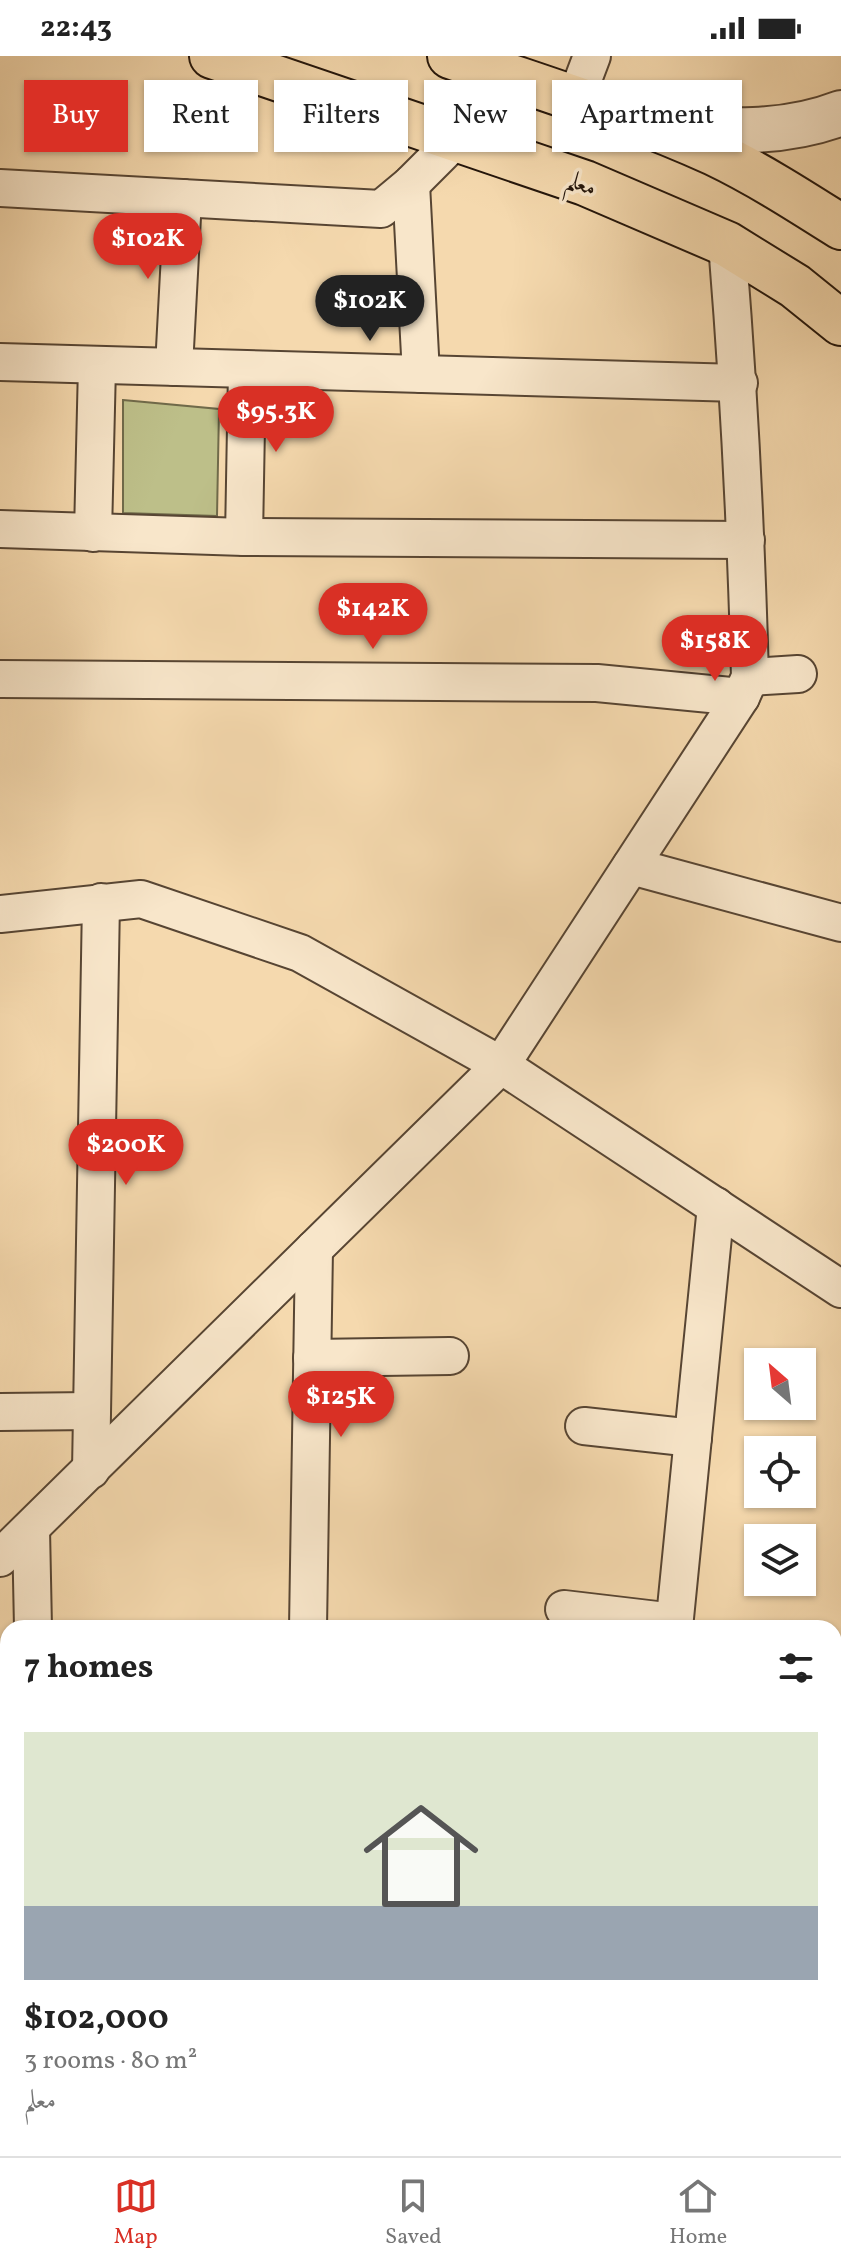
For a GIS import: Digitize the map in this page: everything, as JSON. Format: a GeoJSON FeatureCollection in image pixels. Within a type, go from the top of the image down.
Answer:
{"type":"FeatureCollection","features":[{"type":"Feature","properties":{"kind":"main road","name":"معلم"},"geometry":{"type":"LineString","coordinates":[[212,56],[424,129]]}},
{"type":"Feature","properties":{"kind":"main road"},"geometry":{"type":"LineString","coordinates":[[450,56],[552,93]]}},
{"type":"Feature","properties":{"kind":"main road","name":"معلم"},"geometry":{"type":"LineString","coordinates":[[491,152],[585,183],[727,244],[795,286],[841,323]]}},
{"type":"Feature","properties":{"kind":"main road"},"geometry":{"type":"LineString","coordinates":[[712,152],[841,227]]}},
{"type":"Feature","properties":{"kind":"street"},"geometry":{"type":"LineString","coordinates":[[583,80],[592,56]]}},
{"type":"Feature","properties":{"kind":"street"},"geometry":{"type":"LineString","coordinates":[[742,129],[770,130],[820,121],[841,113]]}},
{"type":"Feature","properties":{"kind":"street"},"geometry":{"type":"LineString","coordinates":[[0,188],[381,209],[443,152]]}},
{"type":"Feature","properties":{"kind":"street"},"geometry":{"type":"LineString","coordinates":[[411,184],[421,374]]}},
{"type":"Feature","properties":{"kind":"street"},"geometry":{"type":"LineString","coordinates":[[174,367],[183,198]]}},
{"type":"Feature","properties":{"kind":"street"},"geometry":{"type":"LineString","coordinates":[[0,1558],[501,1065],[746,687],[746,540],[739,383],[727,244]]}},
{"type":"Feature","properties":{"kind":"street"},"geometry":{"type":"LineString","coordinates":[[0,362],[739,383]]}},
{"type":"Feature","properties":{"kind":"street"},"geometry":{"type":"LineString","coordinates":[[93,533],[97,366]]}},
{"type":"Feature","properties":{"kind":"street"},"geometry":{"type":"LineString","coordinates":[[244,537],[247,371]]}},
{"type":"Feature","properties":{"kind":"street"},"geometry":{"type":"LineString","coordinates":[[0,529],[244,537],[746,540]]}},
{"type":"Feature","properties":{"kind":"street"},"geometry":{"type":"LineString","coordinates":[[0,679],[597,683],[746,687],[798,674]]}},
{"type":"Feature","properties":{"kind":"street"},"geometry":{"type":"LineString","coordinates":[[631,866],[841,923]]}},
{"type":"Feature","properties":{"kind":"street"},"geometry":{"type":"LineString","coordinates":[[0,914],[141,899],[300,953],[501,1065],[841,1289]]}},
{"type":"Feature","properties":{"kind":"street"},"geometry":{"type":"LineString","coordinates":[[91,1470],[101,902]]}},
{"type":"Feature","properties":{"kind":"street"},"geometry":{"type":"LineString","coordinates":[[675,1620],[716,1206]]}},
{"type":"Feature","properties":{"kind":"street"},"geometry":{"type":"LineString","coordinates":[[308,1620],[314,1249]]}},
{"type":"Feature","properties":{"kind":"street"},"geometry":{"type":"LineString","coordinates":[[312,1358],[450,1356]]}},
{"type":"Feature","properties":{"kind":"street"},"geometry":{"type":"LineString","coordinates":[[0,1412],[92,1411]]}},
{"type":"Feature","properties":{"kind":"street"},"geometry":{"type":"LineString","coordinates":[[584,1426],[693,1438]]}},
{"type":"Feature","properties":{"kind":"street"},"geometry":{"type":"LineString","coordinates":[[31,1529],[33,1620]]}},
{"type":"Feature","properties":{"kind":"street"},"geometry":{"type":"LineString","coordinates":[[564,1609],[640,1620]]}},
{"type":"Feature","properties":{"kind":"green space"},"geometry":{"type":"Polygon","coordinates":[[[123,400],[219,409],[217,516],[123,513],[123,400]]]}}]}
